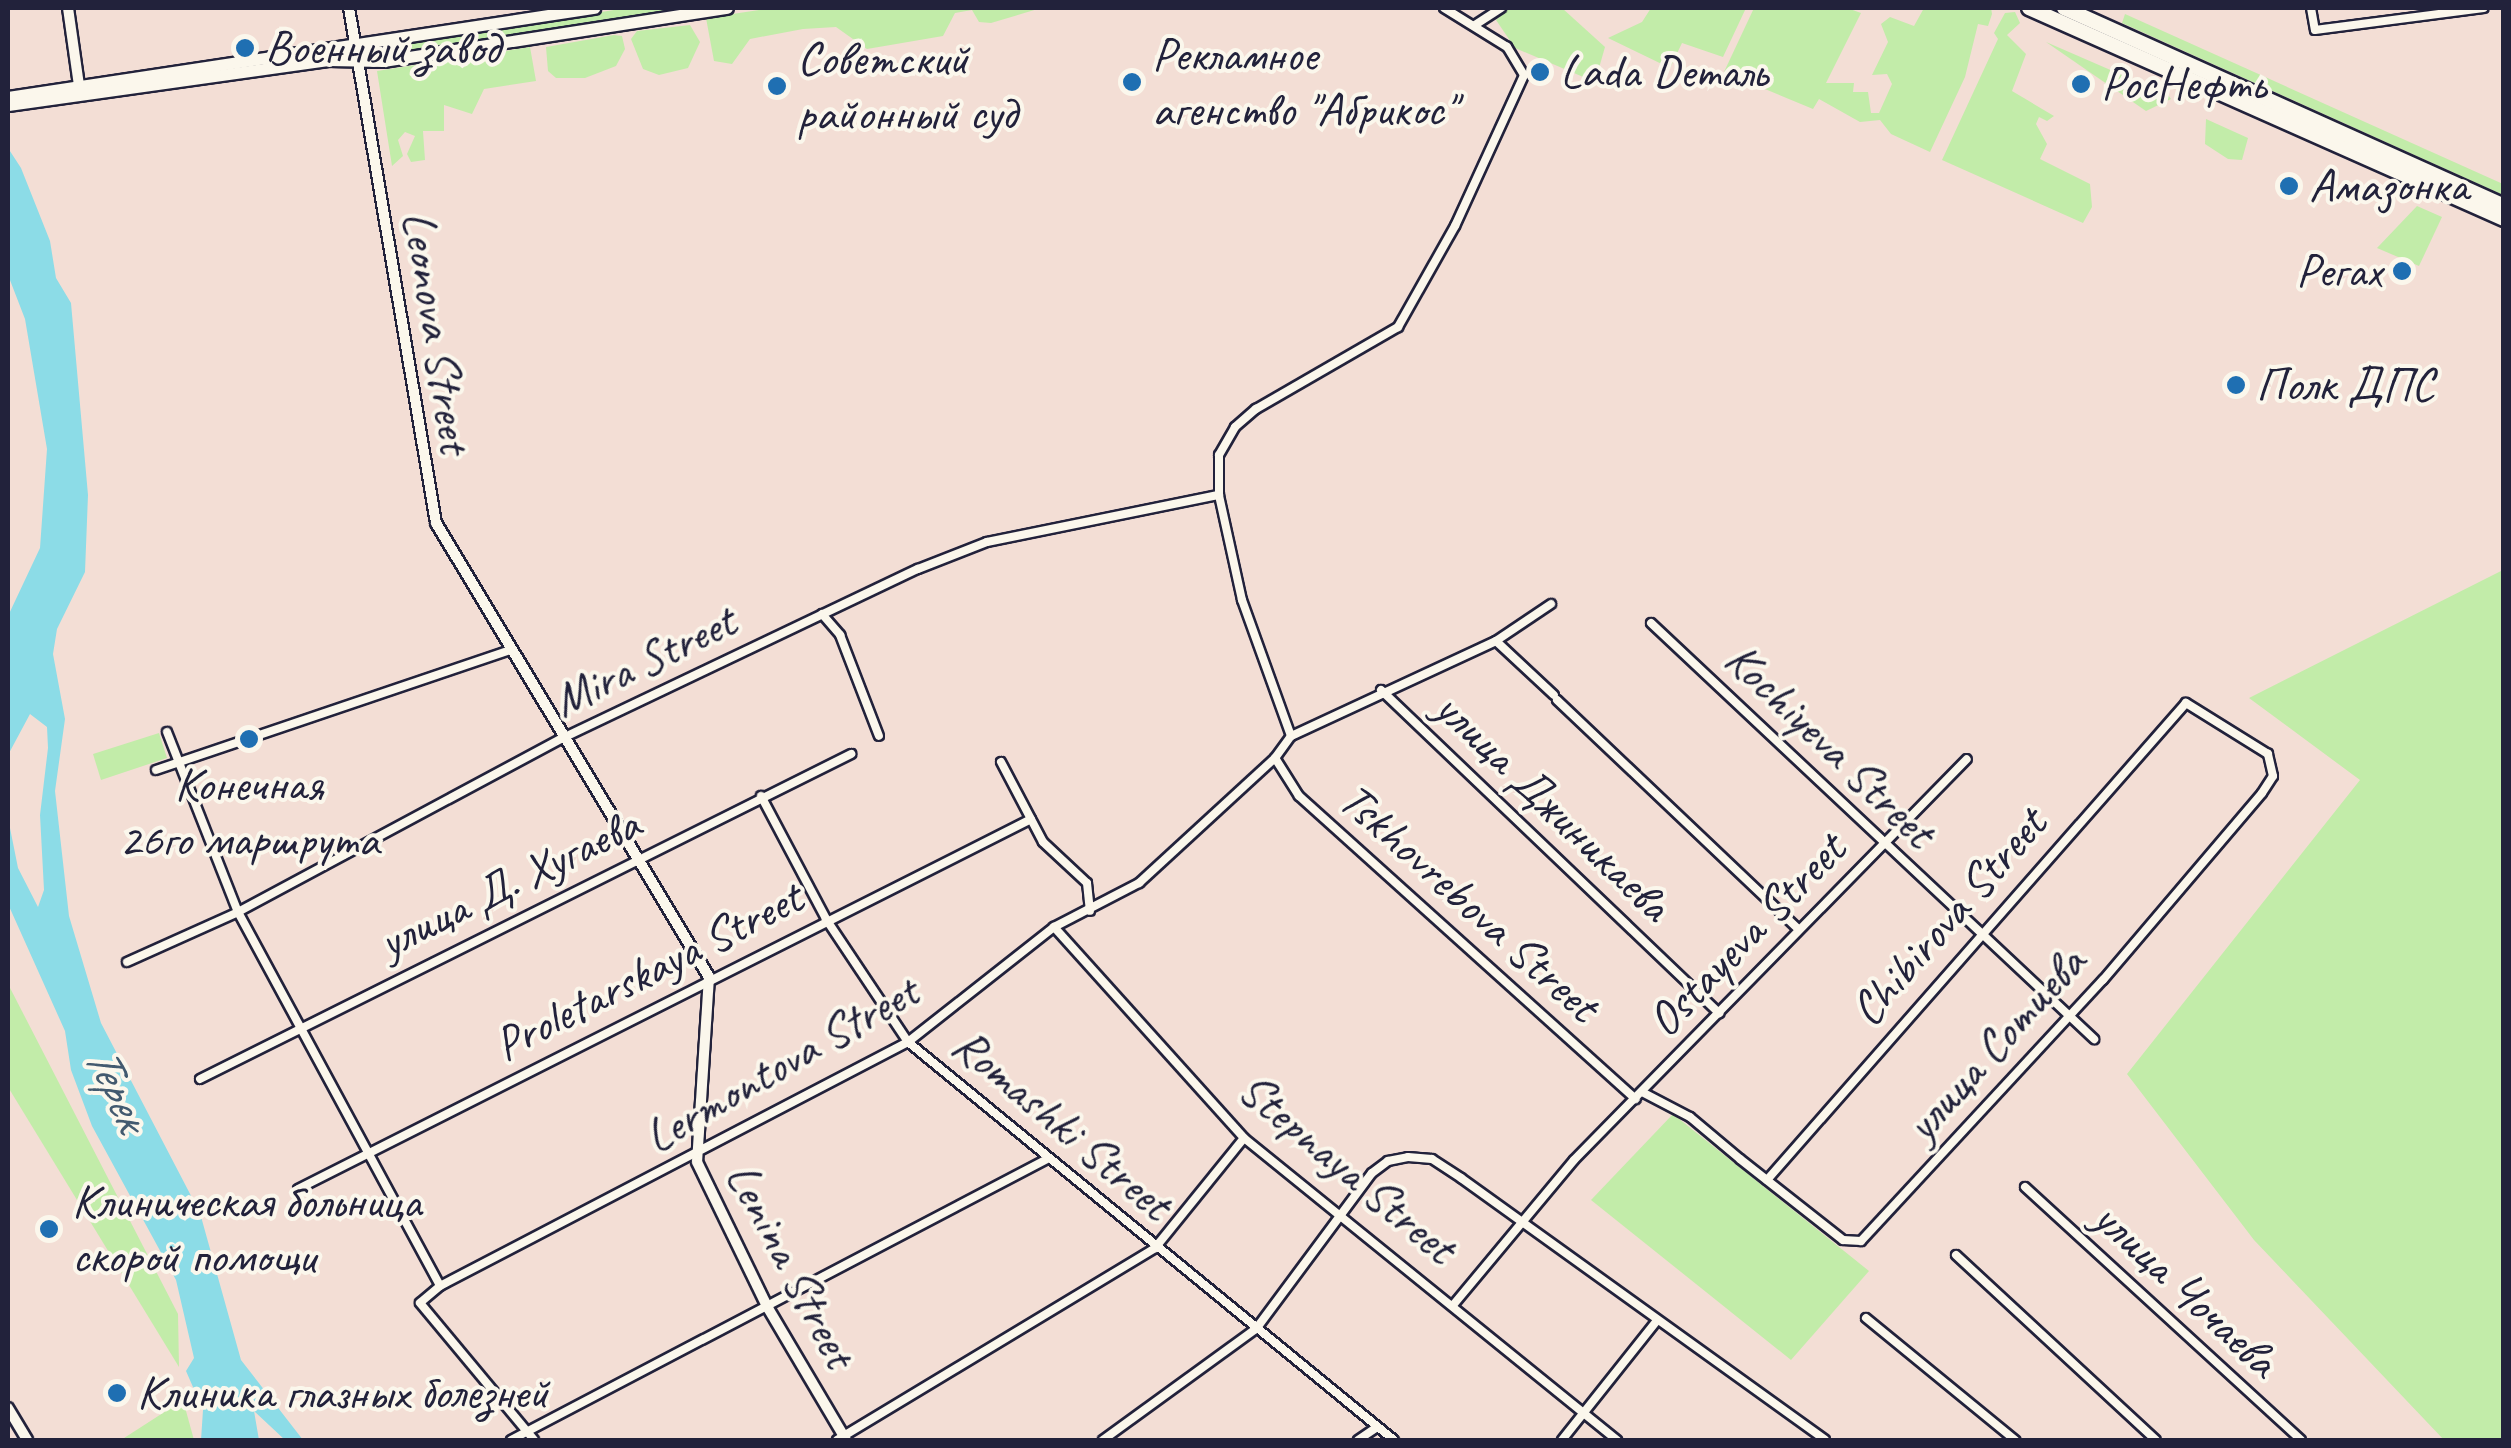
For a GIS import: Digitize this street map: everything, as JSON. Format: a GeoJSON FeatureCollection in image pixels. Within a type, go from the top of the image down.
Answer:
{"type":"FeatureCollection","features":[{"type":"Feature","properties":{"kind":"highway"},"geometry":{"type":"LineString","coordinates":[[2029,8],[2095,21],[2504,219]]}},
{"type":"Feature","properties":{"kind":"highway"},"geometry":{"type":"LineString","coordinates":[[2064,8],[2504,206]]}},
{"type":"Feature","properties":{"kind":"main road"},"geometry":{"type":"LineString","coordinates":[[8,97],[594,8]]}},
{"type":"Feature","properties":{"kind":"main road"},"geometry":{"type":"LineString","coordinates":[[8,105],[328,60],[358,61],[727,8]]}},
{"type":"Feature","properties":{"kind":"street"},"geometry":{"type":"LineString","coordinates":[[68,8],[79,85]]}},
{"type":"Feature","properties":{"kind":"street","name":"Leonova Street"},"geometry":{"type":"LineString","coordinates":[[349,8],[428,494],[448,546],[563,738]]}},
{"type":"Feature","properties":{"kind":"street"},"geometry":{"type":"LineString","coordinates":[[1291,736],[1242,600],[1219,496],[1222,447],[1256,409],[1388,336],[1406,314],[1522,85],[1522,62],[1475,24],[1444,8]]}},
{"type":"Feature","properties":{"kind":"street"},"geometry":{"type":"LineString","coordinates":[[1475,24],[1501,8]]}},
{"type":"Feature","properties":{"kind":"street"},"geometry":{"type":"LineString","coordinates":[[2312,8],[2314,30],[2430,11],[2484,8]]}},
{"type":"Feature","properties":{"kind":"street","name":"Mira Street"},"geometry":{"type":"LineString","coordinates":[[127,962],[238,912],[563,738],[822,614],[987,542],[1219,496]]}},
{"type":"Feature","properties":{"kind":"street"},"geometry":{"type":"LineString","coordinates":[[1274,758],[1291,736],[1381,690],[1496,641],[1551,604]]}},
{"type":"Feature","properties":{"kind":"street"},"geometry":{"type":"LineString","coordinates":[[822,614],[840,634],[878,736]]}},
{"type":"Feature","properties":{"kind":"street","name":"Kochiyeva Street"},"geometry":{"type":"LineString","coordinates":[[1651,623],[1976,935],[2094,1040]]}},
{"type":"Feature","properties":{"kind":"street"},"geometry":{"type":"LineString","coordinates":[[1496,641],[1798,928]]}},
{"type":"Feature","properties":{"kind":"street"},"geometry":{"type":"LineString","coordinates":[[156,770],[511,651]]}},
{"type":"Feature","properties":{"kind":"street","name":"улица Джиникаева"},"geometry":{"type":"LineString","coordinates":[[1381,690],[1720,1013]]}},
{"type":"Feature","properties":{"kind":"street","name":"Chibirova Street"},"geometry":{"type":"LineString","coordinates":[[1767,1180],[1976,935],[2186,703]]}},
{"type":"Feature","properties":{"kind":"street","name":"улица Сотиева"},"geometry":{"type":"LineString","coordinates":[[1639,1096],[1672,1104],[1843,1240],[1861,1241],[2065,1014],[2102,980],[2273,776],[2268,754],[2186,703]]}},
{"type":"Feature","properties":{"kind":"street"},"geometry":{"type":"LineString","coordinates":[[167,732],[238,912],[440,1286],[420,1303],[534,1440]]}},
{"type":"Feature","properties":{"kind":"street"},"geometry":{"type":"LineString","coordinates":[[563,738],[642,856],[710,977]]}},
{"type":"Feature","properties":{"kind":"street","name":"улица Д. Хугаева"},"geometry":{"type":"LineString","coordinates":[[200,1079],[298,1026],[851,754]]}},
{"type":"Feature","properties":{"kind":"street","name":"Lermontova Street"},"geometry":{"type":"LineString","coordinates":[[440,1286],[908,1042],[1054,928],[1139,884],[1274,758]]}},
{"type":"Feature","properties":{"kind":"street","name":"Tskhovrebova Street"},"geometry":{"type":"LineString","coordinates":[[1274,758],[1299,796],[1639,1096]]}},
{"type":"Feature","properties":{"kind":"street","name":"Ostayeva Street"},"geometry":{"type":"LineString","coordinates":[[1454,1304],[1521,1221],[1798,928],[1966,759]]}},
{"type":"Feature","properties":{"kind":"street"},"geometry":{"type":"LineString","coordinates":[[1001,762],[1031,819],[1061,864],[1087,884],[1090,910]]}},
{"type":"Feature","properties":{"kind":"street","name":"Romashki Street"},"geometry":{"type":"LineString","coordinates":[[761,796],[826,919],[908,1042],[1394,1440]]}},
{"type":"Feature","properties":{"kind":"street","name":"Proletarskaya Street"},"geometry":{"type":"LineString","coordinates":[[298,1189],[710,977],[1031,819]]}},
{"type":"Feature","properties":{"kind":"street","name":"Stepnaya Street"},"geometry":{"type":"LineString","coordinates":[[1054,928],[1244,1138],[1454,1304],[1617,1440]]}},
{"type":"Feature","properties":{"kind":"street","name":"Lenina Street"},"geometry":{"type":"LineString","coordinates":[[710,977],[696,1155],[768,1308],[842,1439]]}},
{"type":"Feature","properties":{"kind":"street"},"geometry":{"type":"LineString","coordinates":[[842,1439],[1155,1248],[1244,1138]]}},
{"type":"Feature","properties":{"kind":"street"},"geometry":{"type":"LineString","coordinates":[[511,1440],[1048,1158]]}},
{"type":"Feature","properties":{"kind":"street"},"geometry":{"type":"LineString","coordinates":[[1103,1440],[1256,1330],[1380,1165],[1396,1158],[1432,1159],[1826,1440]]}},
{"type":"Feature","properties":{"kind":"street","name":"улица Чочаева"},"geometry":{"type":"LineString","coordinates":[[2025,1187],[2300,1440]]}},
{"type":"Feature","properties":{"kind":"street"},"geometry":{"type":"LineString","coordinates":[[1956,1256],[2156,1440]]}},
{"type":"Feature","properties":{"kind":"street"},"geometry":{"type":"LineString","coordinates":[[1866,1318],[2015,1440]]}},
{"type":"Feature","properties":{"kind":"street"},"geometry":{"type":"LineString","coordinates":[[1562,1440],[1656,1322]]}},
{"type":"Feature","properties":{"kind":"street"},"geometry":{"type":"LineString","coordinates":[[8,1408],[24,1435]]}},
{"type":"Feature","properties":{"kind":"street"},"geometry":{"type":"LineString","coordinates":[[1358,1440],[1378,1427]]}},
{"type":"Feature","properties":{"kind":"street"},"geometry":{"type":"LineString","coordinates":[[8,1431],[24,1435]]}},
{"type":"Feature","properties":{"kind":"green space"},"geometry":{"type":"Polygon","coordinates":[[[626,8],[688,8],[381,58],[380,48],[626,8]]]}},
{"type":"Feature","properties":{"kind":"green space"},"geometry":{"type":"Polygon","coordinates":[[[773,8],[1041,8],[991,23],[979,22],[972,10],[955,13],[943,36],[867,49],[836,27],[803,29],[750,39],[732,64],[714,61],[706,18],[773,8]]]}},
{"type":"Feature","properties":{"kind":"green space"},"geometry":{"type":"Polygon","coordinates":[[[1509,8],[1562,8],[1605,47],[1595,82],[1515,48],[1496,20],[1509,8]]]}},
{"type":"Feature","properties":{"kind":"green space"},"geometry":{"type":"Polygon","coordinates":[[[1651,8],[1746,8],[1723,57],[1682,43],[1670,68],[1608,38],[1642,22],[1651,8]]]}},
{"type":"Feature","properties":{"kind":"green space"},"geometry":{"type":"Polygon","coordinates":[[[1754,8],[1847,8],[1861,13],[1826,83],[1854,83],[1853,92],[1868,92],[1871,113],[1879,113],[1892,84],[1887,74],[1872,75],[1888,42],[1881,24],[1890,17],[1914,26],[1924,8],[1991,8],[1992,14],[1988,26],[1978,24],[1965,77],[1930,152],[1891,134],[1880,120],[1860,122],[1819,99],[1813,109],[1724,72],[1754,8]]]}},
{"type":"Feature","properties":{"kind":"green space"},"geometry":{"type":"Polygon","coordinates":[[[2015,12],[2020,23],[2007,35],[2026,54],[2012,91],[2054,116],[2047,121],[2039,117],[2036,124],[2047,144],[2040,159],[2090,184],[2092,207],[2083,223],[1942,160],[1998,39],[1994,33],[2005,13],[2015,12]]]}},
{"type":"Feature","properties":{"kind":"green space"},"geometry":{"type":"Polygon","coordinates":[[[2125,14],[2503,184],[2503,195],[2122,23],[2125,14]]]}},
{"type":"Feature","properties":{"kind":"green space"},"geometry":{"type":"Polygon","coordinates":[[[690,25],[700,42],[688,68],[659,75],[643,69],[631,39],[637,31],[690,25]]]}},
{"type":"Feature","properties":{"kind":"green space"},"geometry":{"type":"Polygon","coordinates":[[[622,36],[625,49],[616,66],[585,78],[556,78],[548,71],[546,47],[622,36]]]}},
{"type":"Feature","properties":{"kind":"green space"},"geometry":{"type":"Polygon","coordinates":[[[2046,42],[2168,95],[2171,99],[2146,111],[2046,42]]]}},
{"type":"Feature","properties":{"kind":"green space"},"geometry":{"type":"Polygon","coordinates":[[[530,47],[536,81],[484,89],[472,114],[444,105],[444,131],[423,131],[425,160],[411,162],[407,154],[415,136],[405,132],[398,140],[403,156],[392,166],[377,71],[530,47]]]}},
{"type":"Feature","properties":{"kind":"green space"},"geometry":{"type":"Polygon","coordinates":[[[2206,119],[2248,138],[2242,160],[2228,159],[2205,144],[2206,119]]]}},
{"type":"Feature","properties":{"kind":"green space"},"geometry":{"type":"Polygon","coordinates":[[[2417,206],[2442,217],[2419,266],[2377,248],[2417,206]]]}},
{"type":"Feature","properties":{"kind":"green space"},"geometry":{"type":"Polygon","coordinates":[[[2503,570],[2503,1440],[2444,1440],[2254,1240],[2127,1074],[2360,780],[2249,698],[2503,570]]]}},
{"type":"Feature","properties":{"kind":"green space"},"geometry":{"type":"Polygon","coordinates":[[[159,733],[167,758],[101,780],[93,754],[159,733]]]}},
{"type":"Feature","properties":{"kind":"green space"},"geometry":{"type":"Polygon","coordinates":[[[8,984],[178,1314],[179,1367],[8,1087],[8,984]]]}},
{"type":"Feature","properties":{"kind":"green space"},"geometry":{"type":"Polygon","coordinates":[[[1673,1114],[1869,1271],[1791,1360],[1591,1200],[1673,1114]]]}},
{"type":"Feature","properties":{"kind":"green space"},"geometry":{"type":"Polygon","coordinates":[[[183,1400],[194,1440],[121,1440],[183,1400]]]}},
{"type":"Feature","properties":{"kind":"water","name":"Терек"},"geometry":{"type":"Polygon","coordinates":[[[8,148],[21,168],[50,241],[56,278],[71,303],[88,495],[85,572],[57,629],[53,654],[65,719],[55,791],[69,916],[101,1023],[200,1213],[241,1360],[303,1440],[285,1440],[254,1411],[259,1440],[201,1440],[203,1410],[186,1371],[194,1358],[176,1280],[92,1126],[71,1070],[65,1031],[8,904],[8,818],[18,868],[38,907],[44,890],[40,815],[48,748],[47,727],[30,714],[8,755],[8,616],[40,548],[47,449],[25,319],[8,275],[8,148]]]}},
{"type":"Feature","properties":{"kind":"place","name":"Военный завод"},"geometry":{"type":"Point","coordinates":[245,48]}},
{"type":"Feature","properties":{"kind":"place","name":"Lada Dеталь"},"geometry":{"type":"Point","coordinates":[1540,72]}},
{"type":"Feature","properties":{"kind":"place","name":"Рекламное агенство \"Абрикос\""},"geometry":{"type":"Point","coordinates":[1132,82]}},
{"type":"Feature","properties":{"kind":"place","name":"РосНефть"},"geometry":{"type":"Point","coordinates":[2081,84]}},
{"type":"Feature","properties":{"kind":"place","name":"Советский районный суд"},"geometry":{"type":"Point","coordinates":[777,86]}},
{"type":"Feature","properties":{"kind":"place","name":"Амазонка"},"geometry":{"type":"Point","coordinates":[2289,186]}},
{"type":"Feature","properties":{"kind":"place","name":"Регах"},"geometry":{"type":"Point","coordinates":[2402,271]}},
{"type":"Feature","properties":{"kind":"place","name":"Полк ДПС"},"geometry":{"type":"Point","coordinates":[2236,385]}},
{"type":"Feature","properties":{"kind":"place","name":"Конечная 26го маршрута"},"geometry":{"type":"Point","coordinates":[249,739]}},
{"type":"Feature","properties":{"kind":"place","name":"Клиническая больница скорой помощи"},"geometry":{"type":"Point","coordinates":[49,1229]}},
{"type":"Feature","properties":{"kind":"place","name":"Клиника глазных болезней"},"geometry":{"type":"Point","coordinates":[117,1393]}}]}
